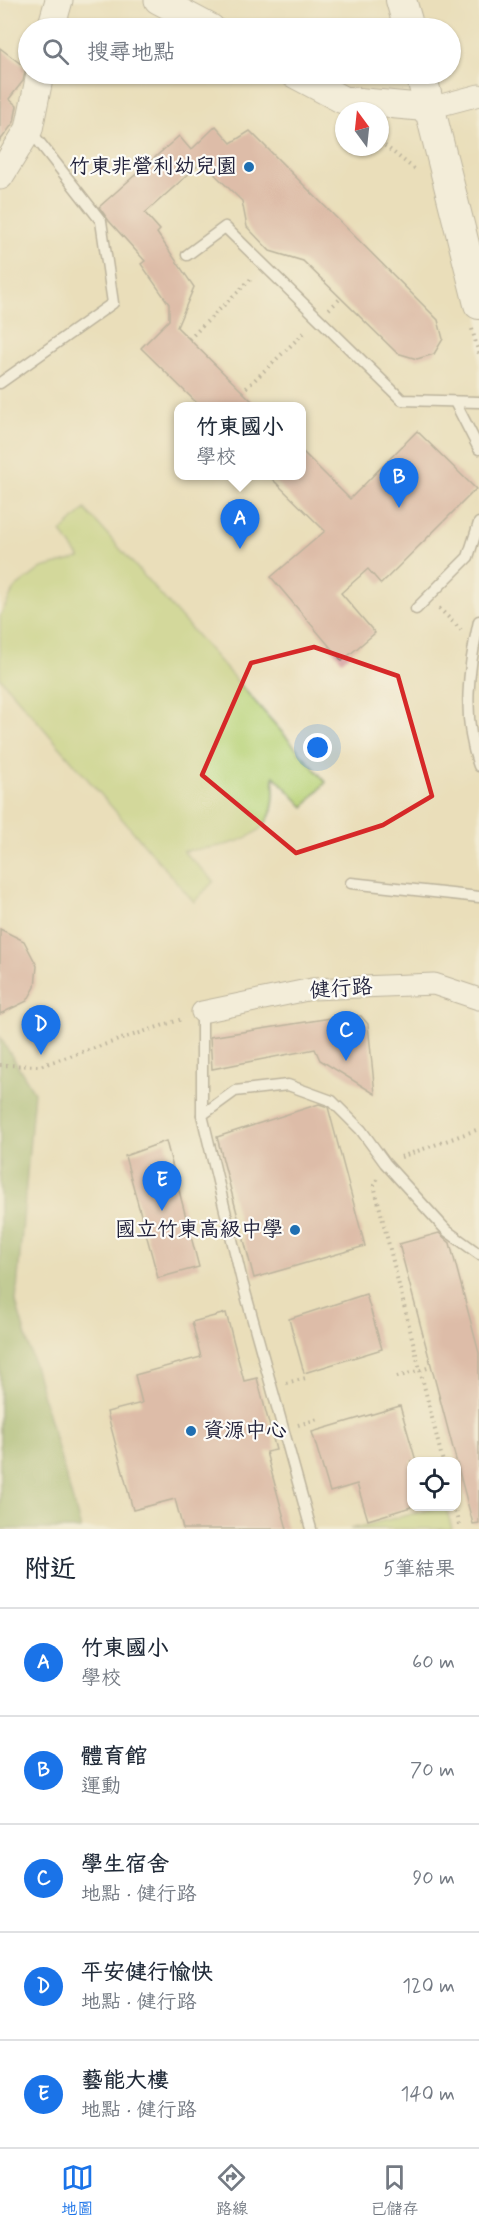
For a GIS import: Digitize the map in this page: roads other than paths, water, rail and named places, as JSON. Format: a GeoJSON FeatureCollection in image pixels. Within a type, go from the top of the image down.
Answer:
{"type":"FeatureCollection","features":[{"type":"Feature","properties":{"kind":"main road"},"geometry":{"type":"LineString","coordinates":[[401,0],[406,18]]}},
{"type":"Feature","properties":{"kind":"main road"},"geometry":{"type":"LineString","coordinates":[[424,84],[479,304]]}},
{"type":"Feature","properties":{"kind":"street"},"geometry":{"type":"LineString","coordinates":[[54,18],[59,0]]}},
{"type":"Feature","properties":{"kind":"street"},"geometry":{"type":"LineString","coordinates":[[158,0],[192,18]]}},
{"type":"Feature","properties":{"kind":"street"},"geometry":{"type":"LineString","coordinates":[[0,176],[29,129],[38,84]]}},
{"type":"Feature","properties":{"kind":"street"},"geometry":{"type":"LineString","coordinates":[[313,84],[344,100],[430,108],[479,95]]}},
{"type":"Feature","properties":{"kind":"street","name":"健行路"},"geometry":{"type":"LineString","coordinates":[[202,1012],[312,989],[434,984],[479,999]]}},
{"type":"Feature","properties":{"kind":"lane"},"geometry":{"type":"LineString","coordinates":[[0,382],[113,303],[100,221],[29,129]]}},
{"type":"Feature","properties":{"kind":"lane"},"geometry":{"type":"LineString","coordinates":[[187,255],[225,227],[402,400],[479,402]]}},
{"type":"Feature","properties":{"kind":"lane"},"geometry":{"type":"LineString","coordinates":[[455,402],[479,449]]}},
{"type":"Feature","properties":{"kind":"lane"},"geometry":{"type":"LineString","coordinates":[[416,609],[468,557],[479,523]]}},
{"type":"Feature","properties":{"kind":"lane"},"geometry":{"type":"LineString","coordinates":[[479,621],[466,684],[474,753],[479,766]]}},
{"type":"Feature","properties":{"kind":"lane"},"geometry":{"type":"LineString","coordinates":[[351,883],[479,897]]}},
{"type":"Feature","properties":{"kind":"lane"},"geometry":{"type":"LineString","coordinates":[[202,1012],[202,1115],[242,1281],[311,1529]]}},
{"type":"Feature","properties":{"kind":"lane"},"geometry":{"type":"LineString","coordinates":[[202,1115],[235,1091],[288,1085],[332,1101],[361,1130],[385,1163],[447,1231],[479,1254]]}},
{"type":"Feature","properties":{"kind":"place","name":"竹東非營利幼兒園"},"geometry":{"type":"Point","coordinates":[249,167]}},
{"type":"Feature","properties":{"kind":"place","name":"體育館"},"geometry":{"type":"Point","coordinates":[399,508]}},
{"type":"Feature","properties":{"kind":"place","name":"竹東國小"},"geometry":{"type":"Point","coordinates":[240,549]}},
{"type":"Feature","properties":{"kind":"place","name":"平安健行愉快"},"geometry":{"type":"Point","coordinates":[41,1055]}},
{"type":"Feature","properties":{"kind":"place","name":"學生宿舍"},"geometry":{"type":"Point","coordinates":[346,1061]}},
{"type":"Feature","properties":{"kind":"place","name":"藝能大樓"},"geometry":{"type":"Point","coordinates":[162,1211]}},
{"type":"Feature","properties":{"kind":"place","name":"國立竹東高級中學"},"geometry":{"type":"Point","coordinates":[295,1230]}},
{"type":"Feature","properties":{"kind":"place","name":"資源中心"},"geometry":{"type":"Point","coordinates":[191,1431]}}]}
